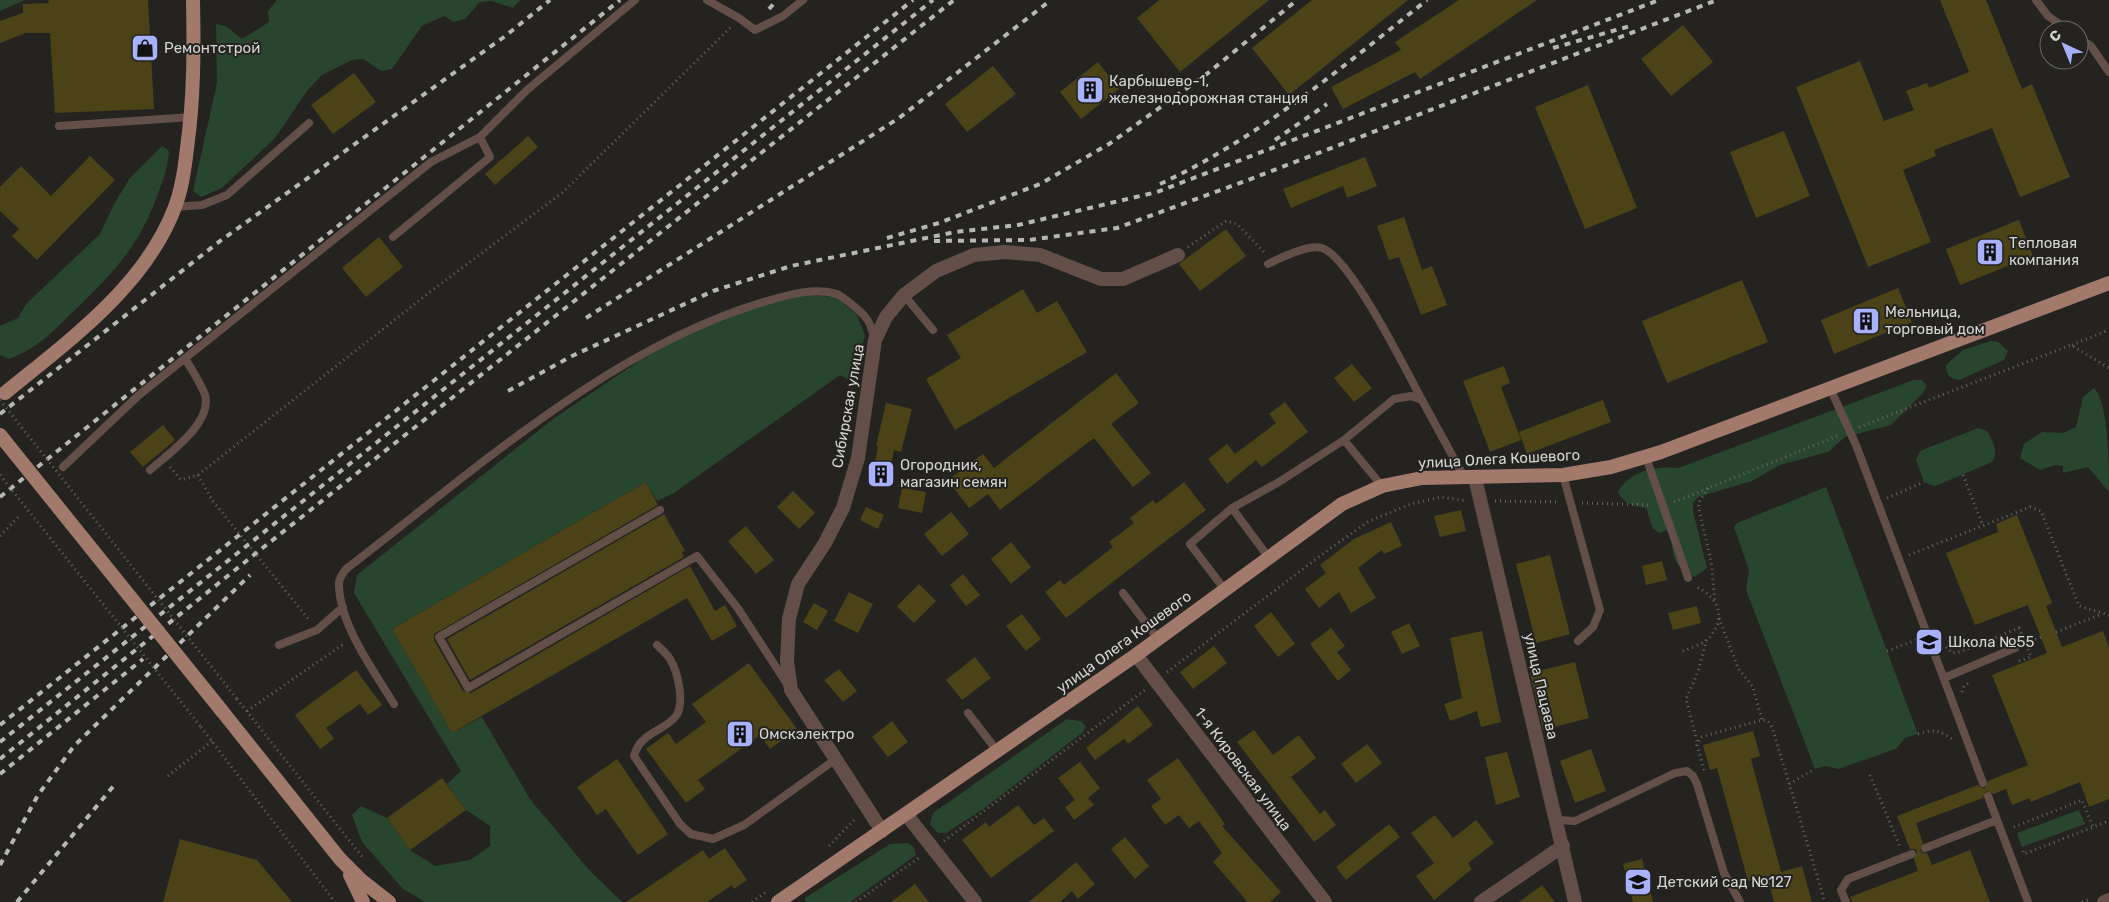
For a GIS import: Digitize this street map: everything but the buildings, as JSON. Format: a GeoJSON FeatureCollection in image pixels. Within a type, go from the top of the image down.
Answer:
{"type":"FeatureCollection","features":[{"type":"Feature","properties":{"kind":"main road"},"geometry":{"type":"LineString","coordinates":[[3,396],[76,335],[114,298],[150,253],[175,207],[184,172],[192,118],[194,79],[193,0]]}},
{"type":"Feature","properties":{"kind":"main road","name":"улица Олега Кошевого"},"geometry":{"type":"LineString","coordinates":[[786,900],[906,814],[1136,655],[1342,504],[1382,486],[1422,478],[1563,475],[1612,467],[1646,457],[2109,283]]}},
{"type":"Feature","properties":{"kind":"main road"},"geometry":{"type":"LineString","coordinates":[[0,435],[340,859],[361,880],[388,902]]}},
{"type":"Feature","properties":{"kind":"main road"},"geometry":{"type":"LineString","coordinates":[[340,859],[363,902]]}},
{"type":"Feature","properties":{"kind":"street","name":"Сибирская улица"},"geometry":{"type":"LineString","coordinates":[[791,690],[787,661],[789,619],[798,584],[825,543],[845,500],[858,458],[875,340],[886,317],[904,295],[936,271],[974,255],[1005,252],[1040,255],[1101,279],[1124,278],[1178,255]]}},
{"type":"Feature","properties":{"kind":"street","name":"улица Пацаева"},"geometry":{"type":"LineString","coordinates":[[1469,477],[1481,503],[1575,902]]}},
{"type":"Feature","properties":{"kind":"street","name":"1-я Кировская улица"},"geometry":{"type":"LineString","coordinates":[[1136,655],[1324,902]]}},
{"type":"Feature","properties":{"kind":"street"},"geometry":{"type":"LineString","coordinates":[[791,690],[882,831]]}},
{"type":"Feature","properties":{"kind":"street"},"geometry":{"type":"LineString","coordinates":[[906,814],[975,902]]}},
{"type":"Feature","properties":{"kind":"street"},"geometry":{"type":"LineString","coordinates":[[1481,902],[1563,846]]}},
{"type":"Feature","properties":{"kind":"street"},"geometry":{"type":"LineString","coordinates":[[2104,902],[2109,900]]}},
{"type":"Feature","properties":{"kind":"lane"},"geometry":{"type":"LineString","coordinates":[[63,467],[139,395],[431,162],[480,137],[527,90],[635,0]]}},
{"type":"Feature","properties":{"kind":"lane"},"geometry":{"type":"LineString","coordinates":[[708,0],[739,18],[755,30],[783,16],[803,0]]}},
{"type":"Feature","properties":{"kind":"lane"},"geometry":{"type":"LineString","coordinates":[[2036,0],[2048,16],[2054,20]]}},
{"type":"Feature","properties":{"kind":"lane"},"geometry":{"type":"LineString","coordinates":[[2089,45],[2109,72]]}},
{"type":"Feature","properties":{"kind":"lane"},"geometry":{"type":"LineString","coordinates":[[59,126],[192,118]]}},
{"type":"Feature","properties":{"kind":"lane"},"geometry":{"type":"LineString","coordinates":[[175,207],[202,205],[227,195],[309,123]]}},
{"type":"Feature","properties":{"kind":"lane"},"geometry":{"type":"LineString","coordinates":[[393,237],[490,157],[480,137]]}},
{"type":"Feature","properties":{"kind":"lane"},"geometry":{"type":"LineString","coordinates":[[1270,263],[1296,251],[1321,248],[1336,257],[1376,315],[1422,400],[1469,477]]}},
{"type":"Feature","properties":{"kind":"lane"},"geometry":{"type":"LineString","coordinates":[[394,704],[355,639],[343,607],[339,581],[346,569],[580,391],[671,340],[746,307],[799,291],[838,294],[867,318],[875,340]]}},
{"type":"Feature","properties":{"kind":"lane"},"geometry":{"type":"LineString","coordinates":[[904,295],[933,330]]}},
{"type":"Feature","properties":{"kind":"lane"},"geometry":{"type":"LineString","coordinates":[[150,470],[192,433],[202,418],[206,397],[185,358]]}},
{"type":"Feature","properties":{"kind":"lane"},"geometry":{"type":"LineString","coordinates":[[1830,388],[1850,431],[1984,783]]}},
{"type":"Feature","properties":{"kind":"lane"},"geometry":{"type":"LineString","coordinates":[[1225,590],[1190,544],[1232,508],[1280,482],[1344,440],[1394,399],[1411,396],[1422,400]]}},
{"type":"Feature","properties":{"kind":"lane"},"geometry":{"type":"LineString","coordinates":[[1344,440],[1382,486]]}},
{"type":"Feature","properties":{"kind":"lane"},"geometry":{"type":"LineString","coordinates":[[1646,457],[1688,578]]}},
{"type":"Feature","properties":{"kind":"lane"},"geometry":{"type":"LineString","coordinates":[[1563,475],[1600,610],[1593,627],[1578,641]]}},
{"type":"Feature","properties":{"kind":"lane"},"geometry":{"type":"LineString","coordinates":[[1232,508],[1269,558]]}},
{"type":"Feature","properties":{"kind":"lane"},"geometry":{"type":"LineString","coordinates":[[660,510],[439,637],[468,688],[697,556],[739,610],[791,690]]}},
{"type":"Feature","properties":{"kind":"lane"},"geometry":{"type":"LineString","coordinates":[[1123,594],[1158,639]]}},
{"type":"Feature","properties":{"kind":"lane"},"geometry":{"type":"LineString","coordinates":[[279,645],[317,630],[343,607]]}},
{"type":"Feature","properties":{"kind":"lane"},"geometry":{"type":"LineString","coordinates":[[657,645],[671,660],[682,695],[676,716],[646,737],[636,748],[634,756],[680,824],[691,834],[713,839],[744,825],[836,759]]}},
{"type":"Feature","properties":{"kind":"lane"},"geometry":{"type":"LineString","coordinates":[[1944,678],[2015,648]]}},
{"type":"Feature","properties":{"kind":"lane"},"geometry":{"type":"LineString","coordinates":[[968,713],[998,752]]}},
{"type":"Feature","properties":{"kind":"lane"},"geometry":{"type":"LineString","coordinates":[[1557,820],[1575,821],[1675,773],[1687,771],[1693,776],[1697,784],[1724,873],[1740,902]]}},
{"type":"Feature","properties":{"kind":"lane"},"geometry":{"type":"LineString","coordinates":[[1988,796],[2028,902]]}},
{"type":"Feature","properties":{"kind":"lane"},"geometry":{"type":"LineString","coordinates":[[1925,848],[1998,820]]}},
{"type":"Feature","properties":{"kind":"lane"},"geometry":{"type":"LineString","coordinates":[[1846,902],[1841,890],[1848,879],[1908,855]]}},
{"type":"Feature","properties":{"kind":"path"},"geometry":{"type":"LineString","coordinates":[[164,458],[180,480],[198,475],[430,292],[562,194],[739,18]]}},
{"type":"Feature","properties":{"kind":"path"},"geometry":{"type":"LineString","coordinates":[[1178,255],[1226,221],[1237,224],[1270,263]]}},
{"type":"Feature","properties":{"kind":"path"},"geometry":{"type":"LineString","coordinates":[[1481,503],[1501,499],[1663,506],[2109,330]]}},
{"type":"Feature","properties":{"kind":"path"},"geometry":{"type":"LineString","coordinates":[[2071,345],[2109,368]]}},
{"type":"Feature","properties":{"kind":"path"},"geometry":{"type":"LineString","coordinates":[[3,396],[237,699],[367,862]]}},
{"type":"Feature","properties":{"kind":"path"},"geometry":{"type":"LineString","coordinates":[[1858,428],[1862,436]]}},
{"type":"Feature","properties":{"kind":"path"},"geometry":{"type":"LineString","coordinates":[[0,475],[202,727],[335,902]]}},
{"type":"Feature","properties":{"kind":"path"},"geometry":{"type":"LineString","coordinates":[[198,475],[212,500],[317,630]]}},
{"type":"Feature","properties":{"kind":"path"},"geometry":{"type":"LineString","coordinates":[[1963,475],[1983,526]]}},
{"type":"Feature","properties":{"kind":"path"},"geometry":{"type":"LineString","coordinates":[[1887,498],[1924,482]]}},
{"type":"Feature","properties":{"kind":"path"},"geometry":{"type":"LineString","coordinates":[[1708,488],[1698,504],[1711,561],[1715,602],[1738,668],[1753,687],[1762,720]]}},
{"type":"Feature","properties":{"kind":"path"},"geometry":{"type":"LineString","coordinates":[[1883,489],[1890,506]]}},
{"type":"Feature","properties":{"kind":"path"},"geometry":{"type":"LineString","coordinates":[[1899,559],[2030,507],[2041,511],[2079,606],[2109,615]]}},
{"type":"Feature","properties":{"kind":"path"},"geometry":{"type":"LineString","coordinates":[[0,536],[19,516]]}},
{"type":"Feature","properties":{"kind":"path"},"geometry":{"type":"LineString","coordinates":[[1907,547],[1914,564]]}},
{"type":"Feature","properties":{"kind":"path"},"geometry":{"type":"LineString","coordinates":[[1688,578],[1695,586],[1708,592],[1715,602]]}},
{"type":"Feature","properties":{"kind":"path"},"geometry":{"type":"LineString","coordinates":[[2056,632],[2103,614]]}},
{"type":"Feature","properties":{"kind":"path"},"geometry":{"type":"LineString","coordinates":[[1683,651],[1714,633],[1719,618]]}},
{"type":"Feature","properties":{"kind":"path"},"geometry":{"type":"LineString","coordinates":[[1945,645],[1952,653],[1960,652],[2019,628],[2031,656],[2015,663]]}},
{"type":"Feature","properties":{"kind":"path"},"geometry":{"type":"LineString","coordinates":[[2026,643],[2040,637]]}},
{"type":"Feature","properties":{"kind":"path"},"geometry":{"type":"LineString","coordinates":[[1704,772],[1686,699],[1698,672],[1707,638]]}},
{"type":"Feature","properties":{"kind":"path"},"geometry":{"type":"LineString","coordinates":[[247,711],[340,645],[355,639]]}},
{"type":"Feature","properties":{"kind":"path"},"geometry":{"type":"LineString","coordinates":[[1887,650],[1919,639]]}},
{"type":"Feature","properties":{"kind":"path"},"geometry":{"type":"LineString","coordinates":[[1962,695],[1964,686],[1973,679]]}},
{"type":"Feature","properties":{"kind":"path"},"geometry":{"type":"LineString","coordinates":[[1697,741],[1701,737],[1762,720],[1768,721],[1772,727],[1825,902]]}},
{"type":"Feature","properties":{"kind":"path"},"geometry":{"type":"LineString","coordinates":[[1918,734],[1931,730],[1938,731],[1956,741],[1968,744]]}},
{"type":"Feature","properties":{"kind":"path"},"geometry":{"type":"LineString","coordinates":[[168,776],[212,741]]}},
{"type":"Feature","properties":{"kind":"path"},"geometry":{"type":"LineString","coordinates":[[1789,784],[1815,769]]}},
{"type":"Feature","properties":{"kind":"path"},"geometry":{"type":"LineString","coordinates":[[1870,774],[1908,855]]}},
{"type":"Feature","properties":{"kind":"path"},"geometry":{"type":"LineString","coordinates":[[2014,827],[2082,800],[2092,827]]}},
{"type":"Feature","properties":{"kind":"path"},"geometry":{"type":"LineString","coordinates":[[828,847],[867,807]]}},
{"type":"Feature","properties":{"kind":"path"},"geometry":{"type":"LineString","coordinates":[[2010,818],[2017,836]]}},
{"type":"Feature","properties":{"kind":"path"},"geometry":{"type":"LineString","coordinates":[[2021,845],[2024,854],[2109,821]]}},
{"type":"Feature","properties":{"kind":"path"},"geometry":{"type":"LineString","coordinates":[[752,902],[768,891]]}},
{"type":"Feature","properties":{"kind":"green space"},"geometry":{"type":"Polygon","coordinates":[[[0,0],[25,0],[0,11],[0,0]]]}},
{"type":"Feature","properties":{"kind":"green space"},"geometry":{"type":"Polygon","coordinates":[[[277,0],[520,0],[513,8],[491,1],[480,2],[465,19],[454,22],[444,16],[422,26],[392,69],[381,71],[363,59],[352,60],[322,75],[307,91],[275,138],[222,188],[201,197],[193,191],[217,83],[216,24],[226,26],[242,39],[269,22],[268,11],[277,0]]]}},
{"type":"Feature","properties":{"kind":"green space"},"geometry":{"type":"Polygon","coordinates":[[[162,146],[169,151],[167,166],[152,210],[135,242],[115,269],[60,325],[37,344],[9,359],[0,355],[0,326],[18,318],[26,304],[100,234],[114,204],[130,178],[162,146]]]}},
{"type":"Feature","properties":{"kind":"green space"},"geometry":{"type":"Polygon","coordinates":[[[800,294],[836,297],[857,315],[865,335],[853,382],[840,375],[674,493],[657,501],[646,482],[392,629],[452,733],[482,717],[530,799],[589,870],[622,902],[425,902],[403,889],[362,842],[352,815],[361,806],[387,818],[410,850],[435,866],[470,860],[490,846],[490,826],[466,810],[447,784],[461,771],[354,593],[357,575],[553,419],[633,365],[677,339],[747,309],[800,294]]]}},
{"type":"Feature","properties":{"kind":"green space"},"geometry":{"type":"Polygon","coordinates":[[[1991,341],[1998,342],[2008,351],[2004,360],[1959,380],[1949,376],[1946,365],[1963,350],[1991,341]]]}},
{"type":"Feature","properties":{"kind":"green space"},"geometry":{"type":"Polygon","coordinates":[[[1914,380],[1922,380],[1927,386],[1923,393],[1891,425],[1845,437],[1828,452],[1780,465],[1752,481],[1698,497],[1693,503],[1693,511],[1707,568],[1695,577],[1683,571],[1673,554],[1672,541],[1674,534],[1667,530],[1660,533],[1653,529],[1646,508],[1627,502],[1618,492],[1636,474],[1653,469],[1678,468],[1914,380]]]}},
{"type":"Feature","properties":{"kind":"green space"},"geometry":{"type":"Polygon","coordinates":[[[2094,388],[2103,407],[2108,452],[2109,492],[2088,467],[2063,473],[2063,466],[2055,465],[2040,470],[2020,458],[2024,444],[2042,432],[2063,433],[2076,427],[2083,397],[2094,388]]]}},
{"type":"Feature","properties":{"kind":"green space"},"geometry":{"type":"Polygon","coordinates":[[[1978,428],[1987,431],[1993,443],[1995,455],[1992,462],[1938,485],[1934,486],[1924,482],[1916,460],[1920,451],[1978,428]]]}},
{"type":"Feature","properties":{"kind":"green space"},"geometry":{"type":"Polygon","coordinates":[[[1826,487],[1918,734],[1905,738],[1896,749],[1838,769],[1826,766],[1815,769],[1746,590],[1749,570],[1734,527],[1737,523],[1826,487]]]}},
{"type":"Feature","properties":{"kind":"green space"},"geometry":{"type":"Polygon","coordinates":[[[1067,719],[1081,721],[1086,727],[1082,733],[983,809],[946,833],[938,833],[930,824],[933,813],[1067,719]]]}},
{"type":"Feature","properties":{"kind":"green space"},"geometry":{"type":"Polygon","coordinates":[[[2079,810],[2085,824],[2022,847],[2017,833],[2079,810]]]}},
{"type":"Feature","properties":{"kind":"green space"},"geometry":{"type":"Polygon","coordinates":[[[908,843],[914,848],[916,855],[850,902],[805,902],[805,898],[890,844],[908,843]]]}},
{"type":"Feature","properties":{"kind":"railway"},"geometry":{"type":"LineString","coordinates":[[0,414],[220,241],[504,37],[550,0]]}},
{"type":"Feature","properties":{"kind":"railway"},"geometry":{"type":"LineString","coordinates":[[0,497],[620,0]]}},
{"type":"Feature","properties":{"kind":"railway"},"geometry":{"type":"LineString","coordinates":[[769,9],[777,0]]}},
{"type":"Feature","properties":{"kind":"railway"},"geometry":{"type":"LineString","coordinates":[[0,725],[913,0]]}},
{"type":"Feature","properties":{"kind":"railway"},"geometry":{"type":"LineString","coordinates":[[0,742],[933,0]]}},
{"type":"Feature","properties":{"kind":"railway"},"geometry":{"type":"LineString","coordinates":[[0,759],[255,554],[954,0]]}},
{"type":"Feature","properties":{"kind":"railway"},"geometry":{"type":"LineString","coordinates":[[586,318],[899,118],[1051,0]]}},
{"type":"Feature","properties":{"kind":"railway"},"geometry":{"type":"LineString","coordinates":[[887,238],[939,223],[1040,184],[1109,144],[1208,73],[1297,0]]}},
{"type":"Feature","properties":{"kind":"railway"},"geometry":{"type":"LineString","coordinates":[[1160,184],[1196,166],[1266,123],[1331,76],[1427,0]]}},
{"type":"Feature","properties":{"kind":"railway"},"geometry":{"type":"LineString","coordinates":[[508,391],[572,356],[713,291],[791,266],[955,232],[1018,225],[1157,192],[1659,0]]}},
{"type":"Feature","properties":{"kind":"railway"},"geometry":{"type":"LineString","coordinates":[[934,241],[1029,240],[1117,228],[1248,180],[1717,0]]}},
{"type":"Feature","properties":{"kind":"railway"},"geometry":{"type":"LineString","coordinates":[[1553,48],[1630,26]]}},
{"type":"Feature","properties":{"kind":"railway"},"geometry":{"type":"LineString","coordinates":[[1275,140],[1327,104]]}},
{"type":"Feature","properties":{"kind":"railway"},"geometry":{"type":"LineString","coordinates":[[0,865],[38,795],[74,746],[250,575]]}},
{"type":"Feature","properties":{"kind":"railway"},"geometry":{"type":"LineString","coordinates":[[0,774],[143,659]]}},
{"type":"Feature","properties":{"kind":"railway"},"geometry":{"type":"LineString","coordinates":[[17,902],[116,783]]}},
{"type":"Feature","properties":{"kind":"place","name":"Ремонтстрой"},"geometry":{"type":"Point","coordinates":[145,48]}},
{"type":"Feature","properties":{"kind":"place","name":"Карбышево-1, железнодорожная станция"},"geometry":{"type":"Point","coordinates":[1090,90]}},
{"type":"Feature","properties":{"kind":"place","name":"Тепловая компания"},"geometry":{"type":"Point","coordinates":[1990,252]}},
{"type":"Feature","properties":{"kind":"place","name":"Мельница, торговый дом"},"geometry":{"type":"Point","coordinates":[1866,321]}},
{"type":"Feature","properties":{"kind":"place","name":"Огородник, магазин семян"},"geometry":{"type":"Point","coordinates":[881,474]}},
{"type":"Feature","properties":{"kind":"place","name":"Школа №55"},"geometry":{"type":"Point","coordinates":[1929,642]}},
{"type":"Feature","properties":{"kind":"place","name":"Омскэлектро"},"geometry":{"type":"Point","coordinates":[740,734]}},
{"type":"Feature","properties":{"kind":"place","name":"Детский сад №127"},"geometry":{"type":"Point","coordinates":[1638,882]}}]}
